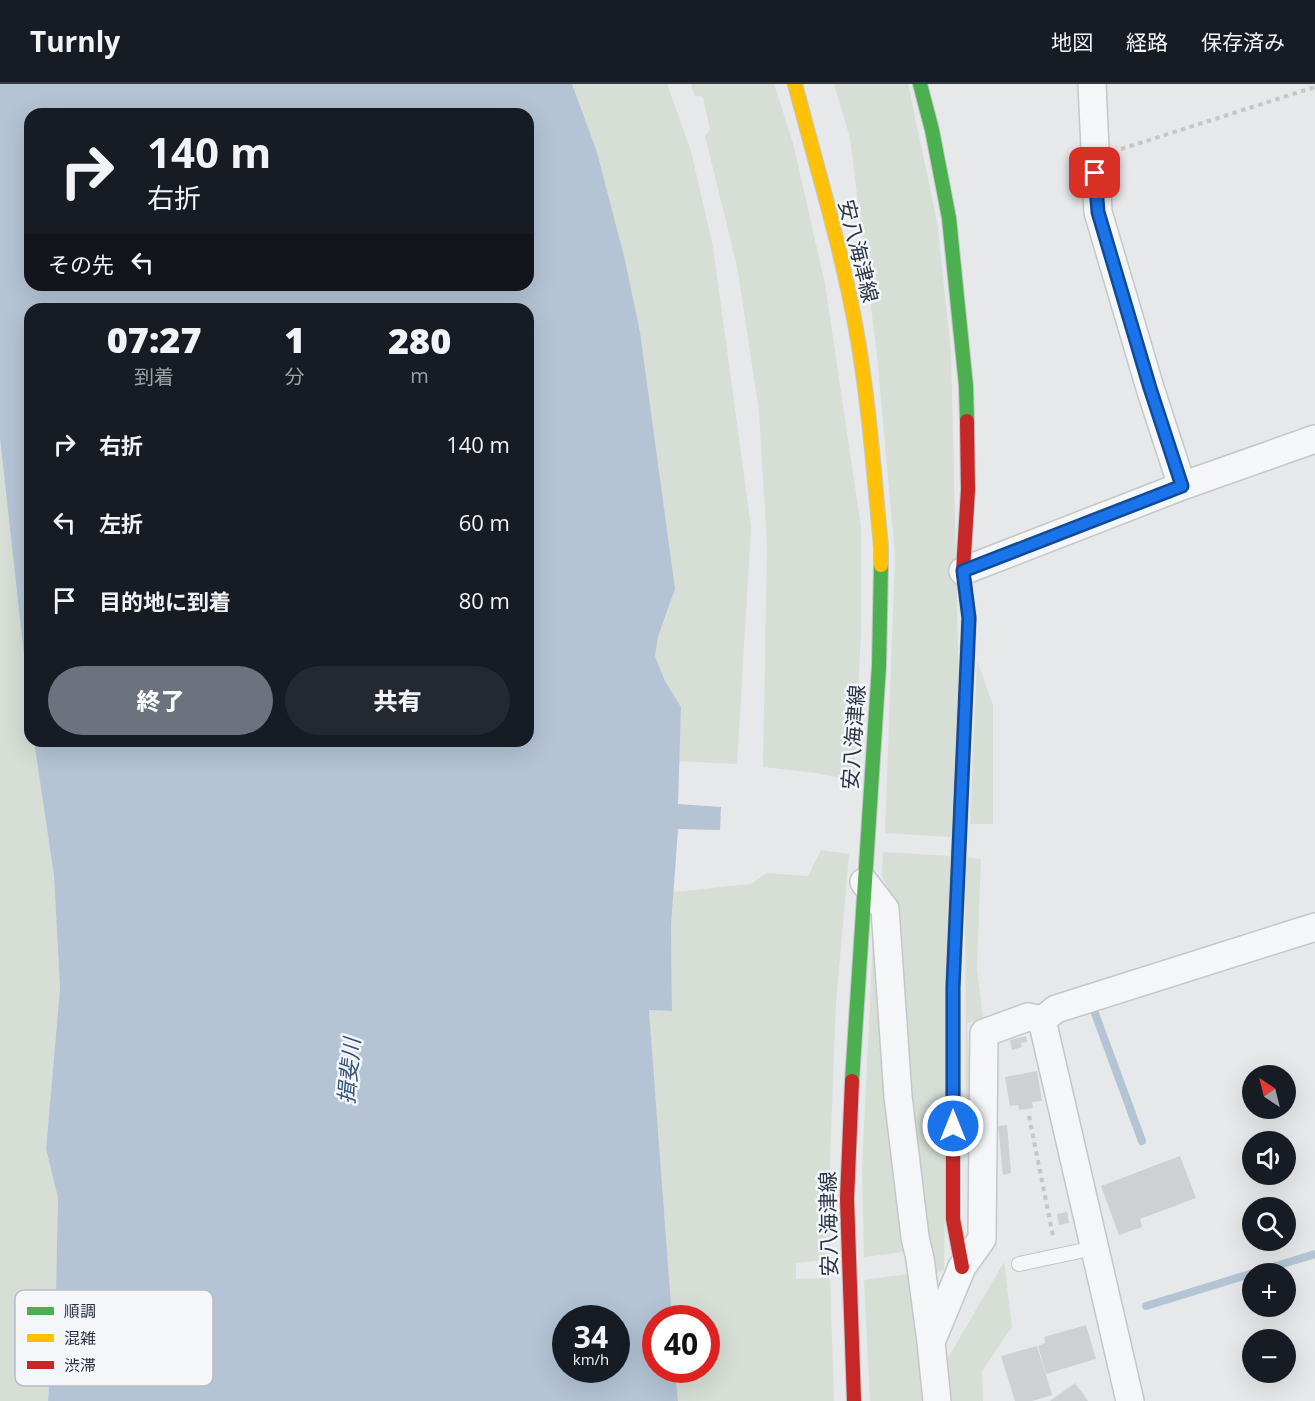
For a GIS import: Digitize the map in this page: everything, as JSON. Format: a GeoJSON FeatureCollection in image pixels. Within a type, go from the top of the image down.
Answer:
{"type":"FeatureCollection","features":[{"type":"Feature","properties":{"kind":"main road","name":"安八海津線"},"geometry":{"type":"LineString","coordinates":[[795,84],[844,274],[856,331],[867,409],[881,547],[879,666],[852,1074],[847,1199],[854,1401]]}},
{"type":"Feature","properties":{"kind":"main road"},"geometry":{"type":"LineString","coordinates":[[921,84],[949,218],[966,386],[968,490],[963,571],[969,618],[957,882],[953,1054],[953,1219],[962,1267]]}},
{"type":"Feature","properties":{"kind":"street"},"geometry":{"type":"LineString","coordinates":[[1092,84],[1098,212],[1150,388],[1182,486]]}},
{"type":"Feature","properties":{"kind":"street"},"geometry":{"type":"LineString","coordinates":[[963,571],[1182,486],[1314,445]]}},
{"type":"Feature","properties":{"kind":"street"},"geometry":{"type":"LineString","coordinates":[[864,882],[885,909],[898,1096],[937,1401]]}},
{"type":"Feature","properties":{"kind":"street"},"geometry":{"type":"LineString","coordinates":[[1042,1020],[1056,1009],[1315,927]]}},
{"type":"Feature","properties":{"kind":"street"},"geometry":{"type":"LineString","coordinates":[[931,1342],[962,1267],[982,1239],[984,1032],[1028,1017],[1042,1020]]}},
{"type":"Feature","properties":{"kind":"street"},"geometry":{"type":"LineString","coordinates":[[1042,1020],[1130,1401]]}},
{"type":"Feature","properties":{"kind":"lane"},"geometry":{"type":"LineString","coordinates":[[1019,1264],[1094,1248]]}},
{"type":"Feature","properties":{"kind":"path"},"geometry":{"type":"LineString","coordinates":[[1094,154],[1112,152],[1315,87]]}},
{"type":"Feature","properties":{"kind":"path"},"geometry":{"type":"LineString","coordinates":[[1029,1116],[1057,1256]]}},
{"type":"Feature","properties":{"kind":"shaded area"},"geometry":{"type":"Polygon","coordinates":[[[572,84],[667,84],[691,151],[713,247],[751,527],[737,764],[679,761],[681,707],[665,681],[655,656],[658,637],[671,602],[640,332],[625,260],[597,152],[572,84]]]}},
{"type":"Feature","properties":{"kind":"shaded area"},"geometry":{"type":"Polygon","coordinates":[[[691,84],[774,84],[793,143],[825,284],[861,527],[861,632],[854,781],[816,773],[763,767],[767,545],[759,411],[737,266],[705,136],[710,130],[703,97],[694,95],[691,84]]]}},
{"type":"Feature","properties":{"kind":"shaded area"},"geometry":{"type":"Polygon","coordinates":[[[834,84],[908,84],[937,221],[951,352],[959,690],[951,837],[885,833],[895,556],[877,355],[850,138],[834,84]]]}},
{"type":"Feature","properties":{"kind":"shaded area"},"geometry":{"type":"Polygon","coordinates":[[[0,438],[24,656],[24,747],[35,747],[54,876],[60,989],[46,1149],[58,1198],[56,1290],[15,1290],[15,1386],[49,1386],[48,1401],[0,1401],[0,438]]]}},
{"type":"Feature","properties":{"kind":"shaded area"},"geometry":{"type":"Polygon","coordinates":[[[977,661],[993,705],[993,824],[970,824],[977,661]]]}},
{"type":"Feature","properties":{"kind":"shaded area"},"geometry":{"type":"Polygon","coordinates":[[[821,850],[849,854],[836,1003],[830,1158],[830,1259],[796,1263],[796,1279],[830,1278],[834,1401],[678,1401],[676,1383],[720,1383],[720,1305],[671,1305],[649,1010],[672,1011],[671,927],[674,892],[751,884],[767,873],[808,876],[821,850]]]}},
{"type":"Feature","properties":{"kind":"shaded area"},"geometry":{"type":"Polygon","coordinates":[[[883,852],[950,856],[944,1270],[931,1275],[920,1192],[893,899],[882,876],[883,852]]]}},
{"type":"Feature","properties":{"kind":"shaded area"},"geometry":{"type":"Polygon","coordinates":[[[965,857],[981,859],[977,968],[983,1020],[967,1023],[970,1082],[966,1159],[965,857]]]}},
{"type":"Feature","properties":{"kind":"shaded area"},"geometry":{"type":"Polygon","coordinates":[[[874,919],[911,1251],[864,1257],[862,1169],[874,919]]]}},
{"type":"Feature","properties":{"kind":"shaded area"},"geometry":{"type":"Polygon","coordinates":[[[1004,1262],[1012,1327],[982,1371],[983,1401],[945,1401],[941,1370],[1004,1262]]]}},
{"type":"Feature","properties":{"kind":"shaded area"},"geometry":{"type":"Polygon","coordinates":[[[914,1273],[928,1401],[870,1401],[864,1280],[914,1273]]]}},
{"type":"Feature","properties":{"kind":"water","name":"揖斐川"},"geometry":{"type":"Polygon","coordinates":[[[0,84],[572,84],[597,152],[625,260],[640,332],[675,589],[658,637],[655,656],[665,681],[681,707],[678,804],[721,807],[720,830],[678,829],[671,927],[672,1011],[649,1010],[671,1305],[642,1305],[642,1383],[676,1383],[678,1401],[48,1401],[49,1386],[213,1386],[213,1290],[56,1290],[58,1198],[46,1149],[60,989],[54,876],[35,747],[534,747],[534,303],[24,303],[24,656],[0,438],[0,84]]]}},
{"type":"Feature","properties":{"kind":"building"},"geometry":{"type":"Polygon","coordinates":[[[1026,1036],[1027,1042],[1021,1043],[1022,1047],[1012,1050],[1010,1040],[1026,1036]]]}},
{"type":"Feature","properties":{"kind":"building"},"geometry":{"type":"Polygon","coordinates":[[[1037,1071],[1042,1101],[1032,1102],[1033,1108],[1019,1110],[1018,1105],[1010,1106],[1005,1077],[1037,1071]]]}},
{"type":"Feature","properties":{"kind":"building"},"geometry":{"type":"Polygon","coordinates":[[[1007,1125],[1011,1173],[1003,1175],[998,1126],[1007,1125]]]}},
{"type":"Feature","properties":{"kind":"building"},"geometry":{"type":"Polygon","coordinates":[[[1180,1156],[1196,1198],[1140,1219],[1142,1227],[1119,1235],[1101,1186],[1180,1156]]]}},
{"type":"Feature","properties":{"kind":"building"},"geometry":{"type":"Polygon","coordinates":[[[1067,1212],[1069,1223],[1059,1225],[1057,1214],[1067,1212]]]}},
{"type":"Feature","properties":{"kind":"building"},"geometry":{"type":"Polygon","coordinates":[[[1086,1325],[1096,1359],[1046,1374],[1038,1346],[1045,1343],[1044,1337],[1086,1325]]]}},
{"type":"Feature","properties":{"kind":"building"},"geometry":{"type":"Polygon","coordinates":[[[1037,1346],[1052,1395],[1032,1401],[1015,1401],[1001,1356],[1037,1346]]]}},
{"type":"Feature","properties":{"kind":"building"},"geometry":{"type":"Polygon","coordinates":[[[1075,1383],[1088,1401],[1050,1401],[1075,1383]]]}},
{"type":"Feature","properties":{"kind":"waterway"},"geometry":{"type":"LineString","coordinates":[[1093,1008],[1142,1141]]}},
{"type":"Feature","properties":{"kind":"waterway"},"geometry":{"type":"LineString","coordinates":[[1146,1306],[1315,1254]]}},
{"type":"Feature","properties":{"kind":"traffic: fast"},"geometry":{"type":"LineString","coordinates":[[920,84],[932,130],[949,218],[966,386],[967,421]]}},
{"type":"Feature","properties":{"kind":"traffic: fast"},"geometry":{"type":"LineString","coordinates":[[852,1081],[879,666],[881,565]]}},
{"type":"Feature","properties":{"kind":"traffic: fast"},"geometry":{"type":"LineString","coordinates":[[953,1132],[953,987],[960,823]]}},
{"type":"Feature","properties":{"kind":"traffic: slow"},"geometry":{"type":"LineString","coordinates":[[795,84],[836,236],[856,329],[871,438],[881,565]]}},
{"type":"Feature","properties":{"kind":"traffic: jam"},"geometry":{"type":"LineString","coordinates":[[960,823],[969,618],[963,571],[968,490],[967,421]]}},
{"type":"Feature","properties":{"kind":"traffic: jam"},"geometry":{"type":"LineString","coordinates":[[852,1081],[847,1199],[854,1401]]}},
{"type":"Feature","properties":{"kind":"traffic: jam"},"geometry":{"type":"LineString","coordinates":[[953,1132],[953,1219],[962,1267]]}},
{"type":"Feature","properties":{"kind":"route"},"geometry":{"type":"LineString","coordinates":[[953,1126],[953,987],[969,618],[963,571],[1182,486],[1150,388],[1098,212],[1095,173]]}}]}
